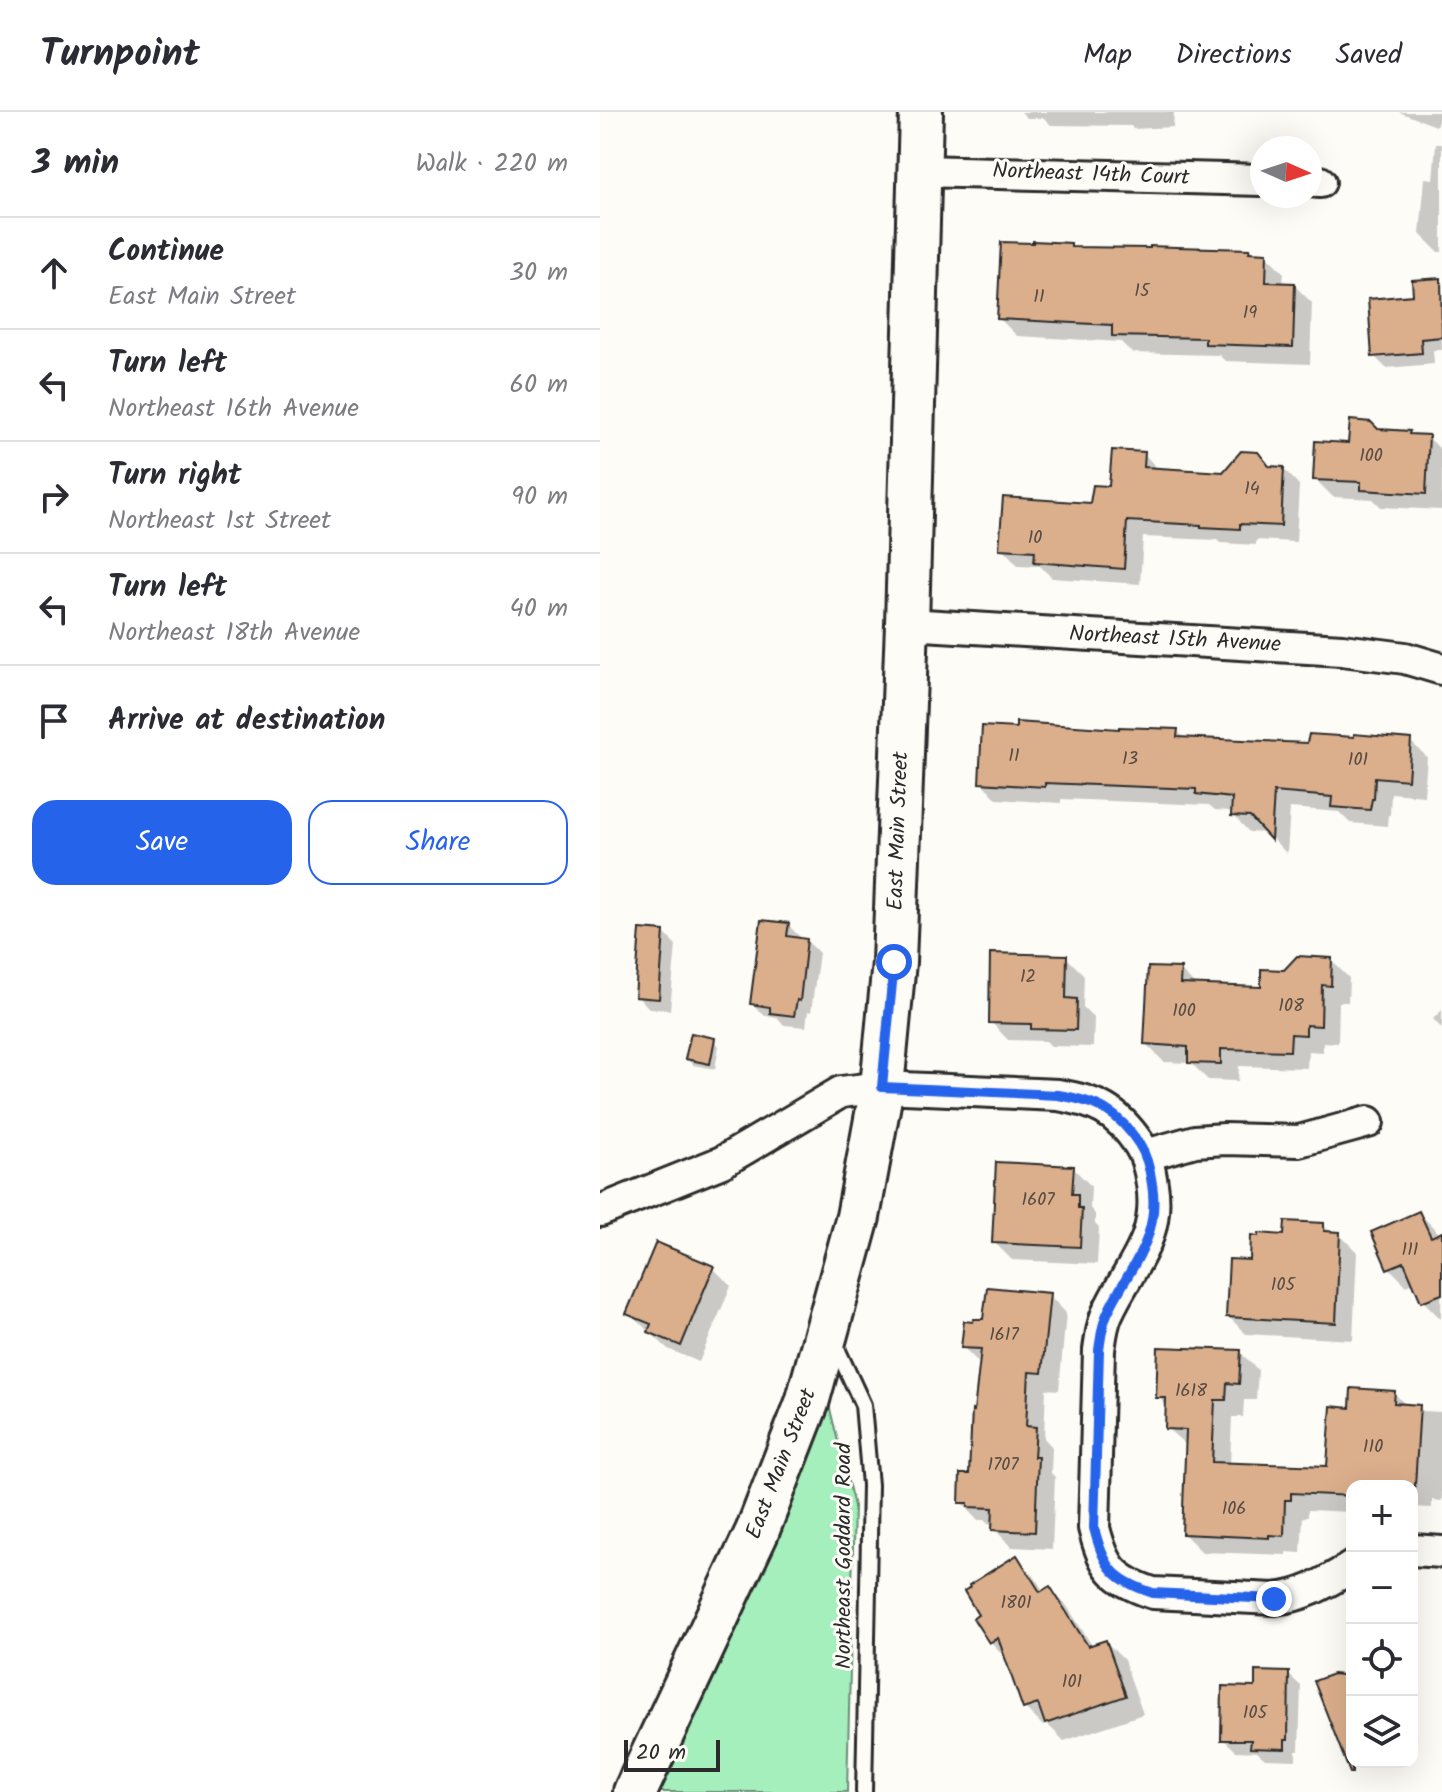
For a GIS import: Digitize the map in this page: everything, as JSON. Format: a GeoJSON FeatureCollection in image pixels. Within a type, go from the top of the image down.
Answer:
{"type":"FeatureCollection","features":[{"type":"Feature","properties":{"kind":"main road","name":"East Main Street"},"geometry":{"type":"LineString","coordinates":[[635,1792],[757,1532],[807,1403],[858,1217],[882,1087],[894,962],[921,112]]}},
{"type":"Feature","properties":{"kind":"street","name":"Northeast 14th Court"},"geometry":{"type":"LineString","coordinates":[[920,171],[1250,180]]}},
{"type":"Feature","properties":{"kind":"street","name":"Northeast 15th Avenue"},"geometry":{"type":"LineString","coordinates":[[907,624],[1342,650],[1405,658],[1442,669]]}},
{"type":"Feature","properties":{"kind":"street"},"geometry":{"type":"LineString","coordinates":[[600,1211],[722,1162],[841,1092],[882,1087],[1058,1095],[1083,1099],[1107,1110],[1128,1127],[1146,1155],[1154,1207],[1151,1228],[1140,1256],[1107,1314],[1099,1350],[1094,1528],[1100,1553],[1116,1575],[1134,1587],[1153,1593],[1274,1599],[1292,1597],[1309,1592],[1346,1570]]}},
{"type":"Feature","properties":{"kind":"street"},"geometry":{"type":"LineString","coordinates":[[1146,1155],[1195,1141],[1299,1141],[1368,1122]]}},
{"type":"Feature","properties":{"kind":"street"},"geometry":{"type":"LineString","coordinates":[[1418,1550],[1442,1552]]}},
{"type":"Feature","properties":{"kind":"lane","name":"Northeast Goddard Road"},"geometry":{"type":"LineString","coordinates":[[828,1328],[863,1405],[870,1485],[864,1792]]}},
{"type":"Feature","properties":{"kind":"green space"},"geometry":{"type":"Polygon","coordinates":[[[828,1401],[854,1506],[847,1792],[650,1792],[828,1401]]]}},
{"type":"Feature","properties":{"kind":"building"},"geometry":{"type":"Polygon","coordinates":[[[1001,242],[1071,243],[1071,247],[1250,249],[1249,252],[1267,253],[1266,282],[1295,283],[1293,347],[1205,344],[1205,338],[1112,336],[1112,325],[997,319],[1001,242]]]}},
{"type":"Feature","properties":{"kind":"building"},"geometry":{"type":"Polygon","coordinates":[[[1441,278],[1442,337],[1421,339],[1422,353],[1372,357],[1368,299],[1413,295],[1412,280],[1441,278]]]}},
{"type":"Feature","properties":{"kind":"building"},"geometry":{"type":"Polygon","coordinates":[[[1350,420],[1371,422],[1378,429],[1429,435],[1426,494],[1361,490],[1361,482],[1313,480],[1315,441],[1348,443],[1350,420]]]}},
{"type":"Feature","properties":{"kind":"building"},"geometry":{"type":"Polygon","coordinates":[[[1112,450],[1145,452],[1144,467],[1223,472],[1241,451],[1258,452],[1269,466],[1284,467],[1281,526],[1240,524],[1240,529],[1127,521],[1124,569],[1034,562],[1035,551],[999,549],[1003,497],[1090,503],[1093,485],[1109,486],[1112,450]]]}},
{"type":"Feature","properties":{"kind":"building"},"geometry":{"type":"Polygon","coordinates":[[[1016,722],[1119,729],[1178,729],[1177,737],[1307,743],[1309,734],[1411,739],[1408,780],[1375,777],[1370,810],[1331,807],[1332,797],[1274,792],[1271,840],[1250,817],[1231,816],[1232,798],[1196,794],[1196,789],[979,783],[982,726],[1016,728],[1016,722]]]}},
{"type":"Feature","properties":{"kind":"building"},"geometry":{"type":"Polygon","coordinates":[[[761,920],[789,923],[787,936],[807,939],[800,1001],[797,1000],[794,1016],[770,1013],[770,1007],[750,1004],[761,920]]]}},
{"type":"Feature","properties":{"kind":"building"},"geometry":{"type":"Polygon","coordinates":[[[640,929],[664,931],[659,999],[635,997],[640,929]]]}},
{"type":"Feature","properties":{"kind":"building"},"geometry":{"type":"Polygon","coordinates":[[[990,953],[1067,955],[1066,998],[1077,999],[1076,1030],[1031,1029],[1031,1024],[989,1023],[990,953]]]}},
{"type":"Feature","properties":{"kind":"building"},"geometry":{"type":"Polygon","coordinates":[[[1297,956],[1332,958],[1331,986],[1322,985],[1321,1026],[1306,1025],[1306,1035],[1291,1034],[1290,1051],[1221,1049],[1221,1064],[1188,1063],[1188,1047],[1144,1044],[1148,967],[1181,968],[1180,984],[1261,987],[1261,969],[1284,970],[1297,956]]]}},
{"type":"Feature","properties":{"kind":"building"},"geometry":{"type":"Polygon","coordinates":[[[691,1033],[715,1038],[710,1064],[685,1059],[691,1033]]]}},
{"type":"Feature","properties":{"kind":"building"},"geometry":{"type":"Polygon","coordinates":[[[996,1162],[1074,1166],[1072,1194],[1078,1194],[1078,1208],[1082,1208],[1080,1247],[992,1243],[996,1162]]]}},
{"type":"Feature","properties":{"kind":"building"},"geometry":{"type":"Polygon","coordinates":[[[1419,1211],[1431,1237],[1442,1232],[1442,1294],[1421,1302],[1404,1262],[1387,1269],[1371,1232],[1419,1211]]]}},
{"type":"Feature","properties":{"kind":"building"},"geometry":{"type":"Polygon","coordinates":[[[1285,1221],[1324,1223],[1324,1231],[1340,1232],[1336,1323],[1226,1317],[1229,1259],[1250,1260],[1251,1235],[1284,1235],[1285,1221]]]}},
{"type":"Feature","properties":{"kind":"building"},"geometry":{"type":"Polygon","coordinates":[[[656,1242],[714,1266],[681,1346],[648,1332],[651,1324],[626,1314],[656,1242]]]}},
{"type":"Feature","properties":{"kind":"building"},"geometry":{"type":"Polygon","coordinates":[[[987,1287],[1050,1293],[1042,1373],[1029,1372],[1026,1426],[1036,1427],[1034,1457],[1038,1457],[1035,1532],[992,1530],[993,1508],[968,1507],[968,1503],[959,1503],[960,1474],[969,1474],[972,1410],[981,1349],[961,1348],[964,1321],[983,1319],[987,1287]]]}},
{"type":"Feature","properties":{"kind":"building"},"geometry":{"type":"Polygon","coordinates":[[[1158,1347],[1241,1350],[1239,1384],[1227,1383],[1226,1400],[1215,1400],[1212,1462],[1327,1466],[1331,1406],[1350,1408],[1351,1388],[1395,1391],[1394,1403],[1420,1405],[1415,1480],[1346,1480],[1346,1496],[1291,1493],[1291,1500],[1285,1500],[1284,1536],[1182,1534],[1186,1430],[1165,1429],[1166,1398],[1156,1398],[1158,1347]]]}},
{"type":"Feature","properties":{"kind":"building"},"geometry":{"type":"Polygon","coordinates":[[[1017,1555],[1040,1592],[1050,1586],[1088,1646],[1106,1640],[1126,1696],[1045,1724],[1038,1704],[1023,1709],[998,1638],[989,1643],[973,1618],[978,1615],[964,1591],[1017,1555]]]}},
{"type":"Feature","properties":{"kind":"building"},"geometry":{"type":"Polygon","coordinates":[[[1255,1671],[1289,1672],[1288,1740],[1285,1740],[1285,1749],[1250,1748],[1251,1740],[1221,1740],[1222,1686],[1255,1687],[1255,1671]]]}},
{"type":"Feature","properties":{"kind":"building"},"geometry":{"type":"Polygon","coordinates":[[[1333,1674],[1346,1675],[1346,1763],[1314,1681],[1333,1674]]]}},
{"type":"Feature","properties":{"kind":"route"},"geometry":{"type":"LineString","coordinates":[[894,962],[882,1087],[1058,1095],[1083,1099],[1107,1110],[1128,1127],[1146,1155],[1153,1188],[1151,1228],[1140,1256],[1107,1314],[1099,1350],[1094,1528],[1100,1553],[1107,1565],[1134,1587],[1153,1593],[1274,1599]]}}]}
